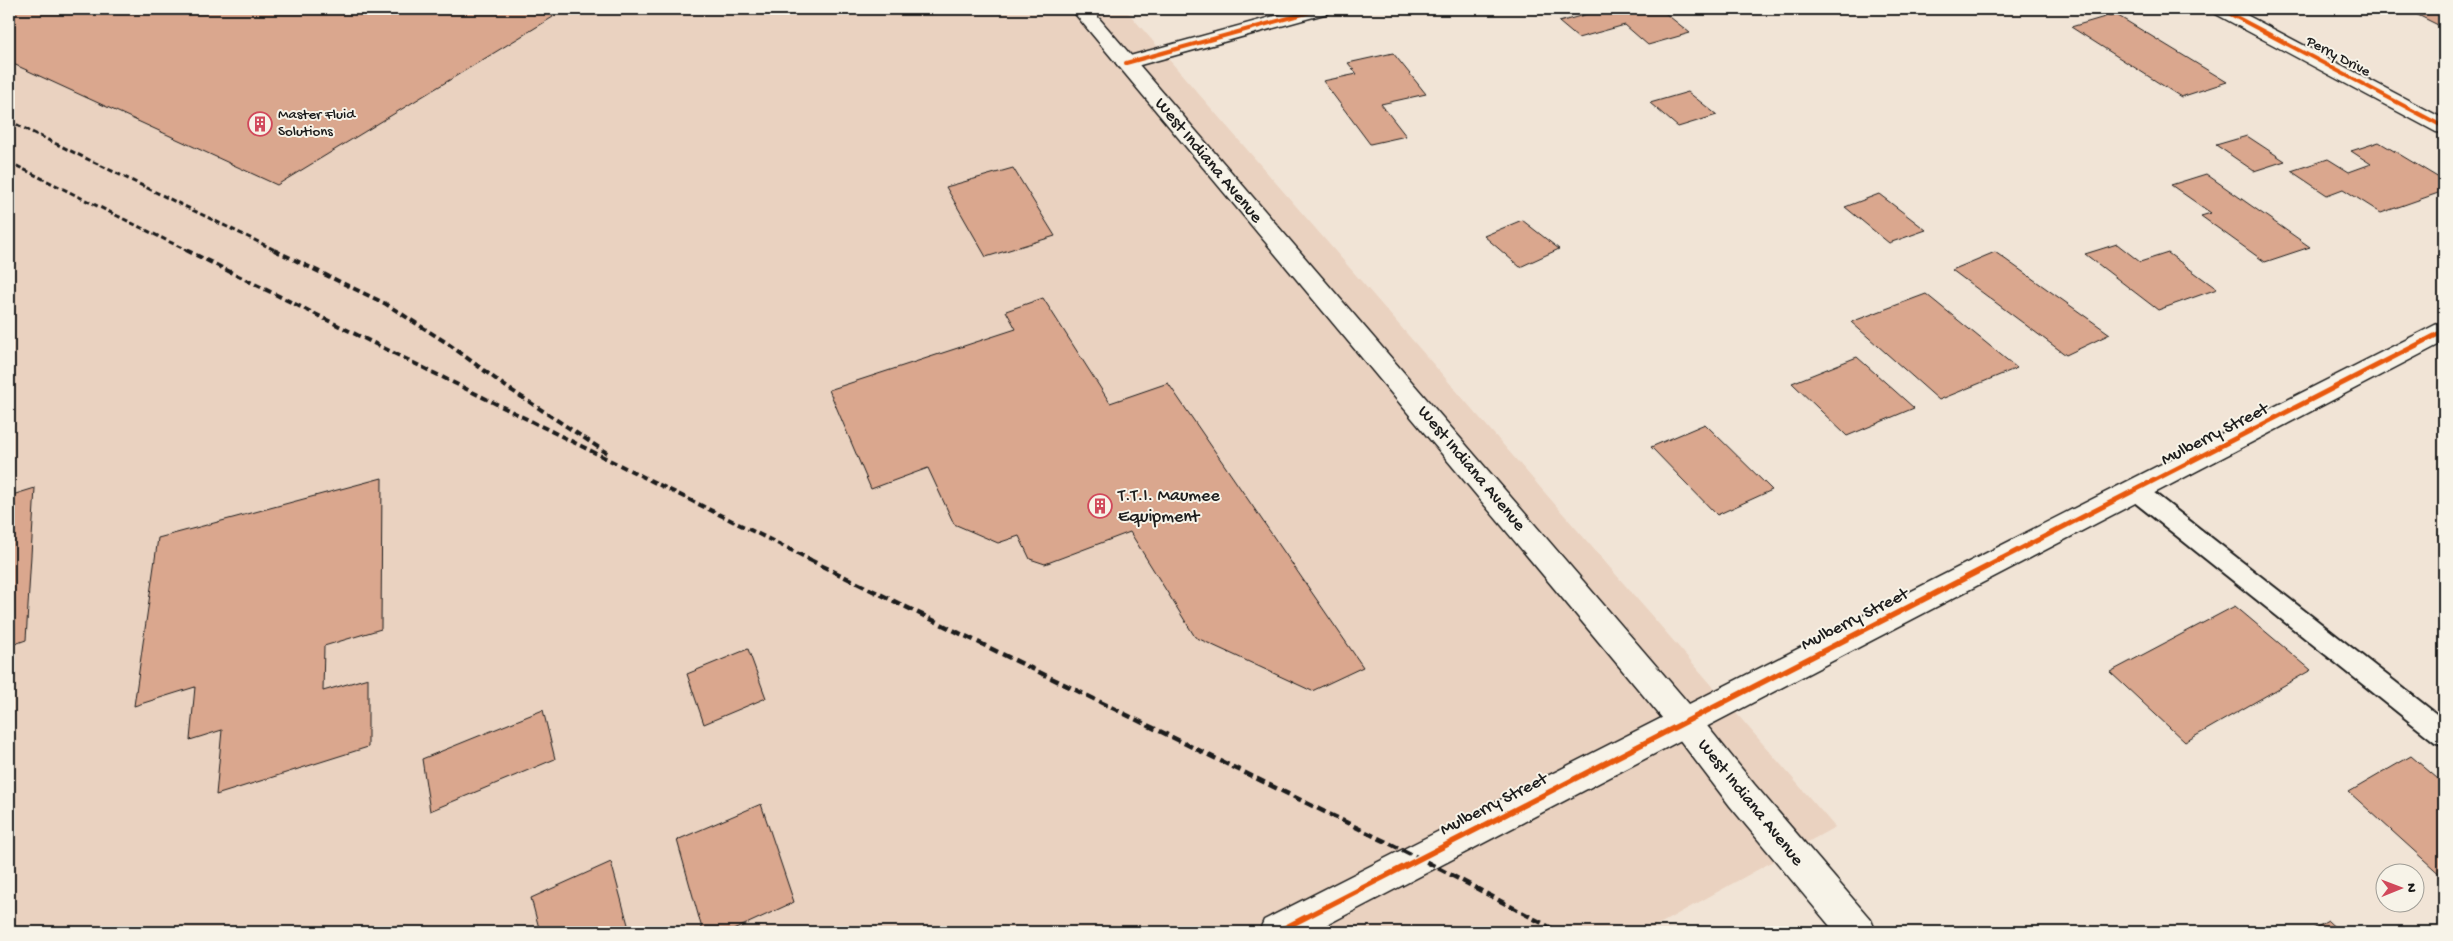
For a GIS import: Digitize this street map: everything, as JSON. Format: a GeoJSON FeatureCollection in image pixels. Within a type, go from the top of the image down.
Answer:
{"type":"FeatureCollection","features":[{"type":"Feature","properties":{"kind":"street","name":"West Indiana Avenue"},"geometry":{"type":"LineString","coordinates":[[1081,9],[1684,722],[1742,795],[1858,932]]}},
{"type":"Feature","properties":{"kind":"street"},"geometry":{"type":"LineString","coordinates":[[1126,63],[1321,9]]}},
{"type":"Feature","properties":{"kind":"street","name":"Perry Drive"},"geometry":{"type":"LineString","coordinates":[[2221,9],[2444,127]]}},
{"type":"Feature","properties":{"kind":"street","name":"Mulberry Street"},"geometry":{"type":"LineString","coordinates":[[1277,932],[2444,331]]}},
{"type":"Feature","properties":{"kind":"lane"},"geometry":{"type":"LineString","coordinates":[[2136,491],[2444,734]]}},
{"type":"Feature","properties":{"kind":"shaded area"},"geometry":{"type":"Polygon","coordinates":[[[9,9],[1125,9],[1835,827],[1645,932],[9,932],[9,9]]]}},
{"type":"Feature","properties":{"kind":"building","name":"Master Fluid Solutions"},"geometry":{"type":"Polygon","coordinates":[[[9,9],[551,9],[553,17],[277,185],[9,62],[9,9]]]}},
{"type":"Feature","properties":{"kind":"building"},"geometry":{"type":"Polygon","coordinates":[[[1586,9],[1660,9],[1690,33],[1648,45],[1625,25],[1578,38],[1559,22],[1591,13],[1586,9]]]}},
{"type":"Feature","properties":{"kind":"building"},"geometry":{"type":"Polygon","coordinates":[[[2406,9],[2444,9],[2444,28],[2406,9]]]}},
{"type":"Feature","properties":{"kind":"building"},"geometry":{"type":"Polygon","coordinates":[[[2115,14],[2227,82],[2181,97],[2071,27],[2115,14]]]}},
{"type":"Feature","properties":{"kind":"building"},"geometry":{"type":"Polygon","coordinates":[[[1393,53],[1426,94],[1381,104],[1406,136],[1370,144],[1323,81],[1357,74],[1348,63],[1393,53]]]}},
{"type":"Feature","properties":{"kind":"building"},"geometry":{"type":"Polygon","coordinates":[[[1688,92],[1717,115],[1678,127],[1650,103],[1688,92]]]}},
{"type":"Feature","properties":{"kind":"building"},"geometry":{"type":"Polygon","coordinates":[[[2247,136],[2285,161],[2254,171],[2216,145],[2247,136]]]}},
{"type":"Feature","properties":{"kind":"building"},"geometry":{"type":"Polygon","coordinates":[[[2379,142],[2444,181],[2444,191],[2381,213],[2343,189],[2327,195],[2291,171],[2328,159],[2349,172],[2371,164],[2351,151],[2379,142]]]}},
{"type":"Feature","properties":{"kind":"building"},"geometry":{"type":"Polygon","coordinates":[[[1013,168],[1055,236],[986,257],[946,187],[1013,168]]]}},
{"type":"Feature","properties":{"kind":"building"},"geometry":{"type":"Polygon","coordinates":[[[2206,174],[2310,247],[2265,262],[2201,216],[2211,213],[2171,185],[2206,174]]]}},
{"type":"Feature","properties":{"kind":"building"},"geometry":{"type":"Polygon","coordinates":[[[1879,194],[1926,230],[1889,243],[1845,207],[1879,194]]]}},
{"type":"Feature","properties":{"kind":"building"},"geometry":{"type":"Polygon","coordinates":[[[1522,220],[1559,249],[1520,267],[1484,236],[1522,220]]]}},
{"type":"Feature","properties":{"kind":"building"},"geometry":{"type":"Polygon","coordinates":[[[2117,244],[2140,262],[2168,253],[2217,289],[2158,310],[2085,254],[2117,244]]]}},
{"type":"Feature","properties":{"kind":"building"},"geometry":{"type":"Polygon","coordinates":[[[1995,252],[2110,334],[2066,355],[1952,270],[1995,252]]]}},
{"type":"Feature","properties":{"kind":"building"},"geometry":{"type":"Polygon","coordinates":[[[1926,294],[2017,368],[1939,400],[1851,322],[1926,294]]]}},
{"type":"Feature","properties":{"kind":"building","name":"T.T.I. Maumee Equipment"},"geometry":{"type":"Polygon","coordinates":[[[1043,298],[1110,403],[1168,383],[1363,667],[1312,691],[1195,637],[1130,532],[1045,564],[1030,559],[1019,536],[998,543],[954,524],[928,468],[871,489],[829,390],[1016,329],[1006,311],[1043,298]]]}},
{"type":"Feature","properties":{"kind":"building"},"geometry":{"type":"Polygon","coordinates":[[[1857,357],[1914,408],[1847,436],[1792,383],[1857,357]]]}},
{"type":"Feature","properties":{"kind":"building"},"geometry":{"type":"Polygon","coordinates":[[[1705,424],[1772,490],[1717,515],[1651,447],[1705,424]]]}},
{"type":"Feature","properties":{"kind":"building"},"geometry":{"type":"Polygon","coordinates":[[[382,478],[381,629],[324,646],[323,691],[368,678],[368,747],[216,795],[222,730],[190,740],[195,687],[134,706],[158,538],[382,478]]]}},
{"type":"Feature","properties":{"kind":"building"},"geometry":{"type":"Polygon","coordinates":[[[35,488],[26,640],[9,646],[9,496],[35,488]]]}},
{"type":"Feature","properties":{"kind":"building"},"geometry":{"type":"Polygon","coordinates":[[[2235,606],[2311,670],[2185,742],[2110,672],[2235,606]]]}},
{"type":"Feature","properties":{"kind":"building"},"geometry":{"type":"Polygon","coordinates":[[[748,649],[766,698],[704,724],[687,674],[748,649]]]}},
{"type":"Feature","properties":{"kind":"building"},"geometry":{"type":"Polygon","coordinates":[[[543,710],[555,759],[430,811],[422,759],[543,710]]]}},
{"type":"Feature","properties":{"kind":"building"},"geometry":{"type":"Polygon","coordinates":[[[2411,756],[2444,784],[2444,878],[2349,792],[2411,756]]]}},
{"type":"Feature","properties":{"kind":"building"},"geometry":{"type":"Polygon","coordinates":[[[761,804],[794,902],[729,932],[703,932],[677,840],[761,804]]]}},
{"type":"Feature","properties":{"kind":"building"},"geometry":{"type":"Polygon","coordinates":[[[611,862],[630,932],[540,932],[531,898],[611,862]]]}},
{"type":"Feature","properties":{"kind":"building"},"geometry":{"type":"Polygon","coordinates":[[[2328,921],[2340,932],[2308,932],[2328,921]]]}},
{"type":"Feature","properties":{"kind":"railway"},"geometry":{"type":"LineString","coordinates":[[9,121],[277,251]]}},
{"type":"Feature","properties":{"kind":"railway"},"geometry":{"type":"LineString","coordinates":[[9,162],[188,251]]}},
{"type":"Feature","properties":{"kind":"railway"},"geometry":{"type":"LineString","coordinates":[[186,250],[811,560]]}},
{"type":"Feature","properties":{"kind":"railway"},"geometry":{"type":"LineString","coordinates":[[274,250],[386,304],[447,343],[505,386],[607,453]]}},
{"type":"Feature","properties":{"kind":"railway"},"geometry":{"type":"LineString","coordinates":[[808,559],[1419,858],[1559,932]]}},
{"type":"Feature","properties":{"kind":"cycle path"},"geometry":{"type":"LineString","coordinates":[[1126,63],[1321,9]]}},
{"type":"Feature","properties":{"kind":"cycle path"},"geometry":{"type":"LineString","coordinates":[[2221,9],[2444,127]]}},
{"type":"Feature","properties":{"kind":"cycle path"},"geometry":{"type":"LineString","coordinates":[[1277,932],[2444,331]]}},
{"type":"Feature","properties":{"kind":"place","name":"Master Fluid Solutions"},"geometry":{"type":"Point","coordinates":[260,124]}},
{"type":"Feature","properties":{"kind":"place","name":"T.T.I. Maumee Equipment"},"geometry":{"type":"Point","coordinates":[1100,506]}}]}
